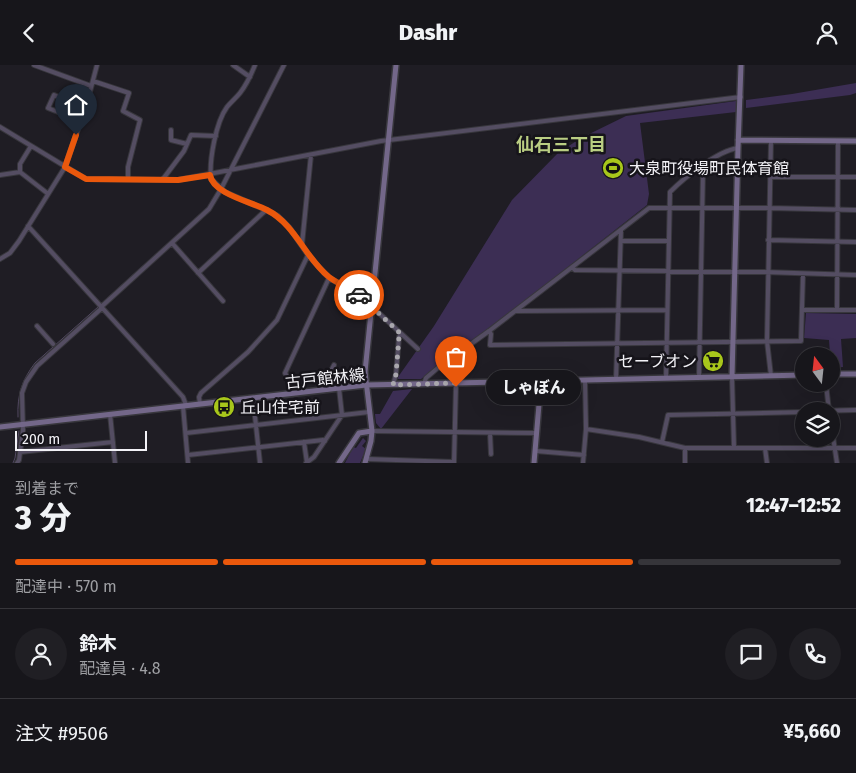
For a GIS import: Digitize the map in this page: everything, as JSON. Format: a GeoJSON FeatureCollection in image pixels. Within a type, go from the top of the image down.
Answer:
{"type":"FeatureCollection","features":[{"type":"Feature","properties":{"kind":"street"},"geometry":{"type":"LineString","coordinates":[[34,65],[129,93],[123,111],[140,119],[128,167],[128,179]]}},
{"type":"Feature","properties":{"kind":"street"},"geometry":{"type":"LineString","coordinates":[[0,259],[10,253],[65,167],[86,107],[97,65]]}},
{"type":"Feature","properties":{"kind":"street"},"geometry":{"type":"LineString","coordinates":[[233,65],[250,77]]}},
{"type":"Feature","properties":{"kind":"street"},"geometry":{"type":"LineString","coordinates":[[255,65],[250,77],[240,93],[227,107],[219,123],[210,175],[211,179],[231,196],[266,209],[278,216],[308,255],[329,277],[357,293],[418,349]]}},
{"type":"Feature","properties":{"kind":"street"},"geometry":{"type":"LineString","coordinates":[[17,463],[20,452],[22,393],[28,379],[37,367],[209,209],[284,65]]}},
{"type":"Feature","properties":{"kind":"street"},"geometry":{"type":"LineString","coordinates":[[396,65],[365,372],[372,431],[366,461],[454,462],[456,383],[440,366]]}},
{"type":"Feature","properties":{"kind":"street"},"geometry":{"type":"LineString","coordinates":[[734,448],[732,377],[741,65]]}},
{"type":"Feature","properties":{"kind":"street"},"geometry":{"type":"LineString","coordinates":[[81,121],[48,108],[54,95],[86,107]]}},
{"type":"Feature","properties":{"kind":"street"},"geometry":{"type":"LineString","coordinates":[[0,127],[86,179],[178,180],[388,140],[741,97]]}},
{"type":"Feature","properties":{"kind":"street"},"geometry":{"type":"LineString","coordinates":[[171,130],[171,140],[187,144]]}},
{"type":"Feature","properties":{"kind":"street"},"geometry":{"type":"LineString","coordinates":[[163,179],[180,157],[191,135],[216,136]]}},
{"type":"Feature","properties":{"kind":"street"},"geometry":{"type":"LineString","coordinates":[[738,140],[856,141]]}},
{"type":"Feature","properties":{"kind":"street"},"geometry":{"type":"LineString","coordinates":[[770,376],[767,341],[771,140]]}},
{"type":"Feature","properties":{"kind":"street"},"geometry":{"type":"LineString","coordinates":[[837,310],[838,141]]}},
{"type":"Feature","properties":{"kind":"street"},"geometry":{"type":"LineString","coordinates":[[20,172],[20,164],[31,146]]}},
{"type":"Feature","properties":{"kind":"street"},"geometry":{"type":"LineString","coordinates":[[666,378],[670,193],[701,167],[726,152],[738,148]]}},
{"type":"Feature","properties":{"kind":"street"},"geometry":{"type":"LineString","coordinates":[[302,245],[311,155]]}},
{"type":"Feature","properties":{"kind":"street"},"geometry":{"type":"LineString","coordinates":[[699,377],[703,171],[701,167]]}},
{"type":"Feature","properties":{"kind":"street"},"geometry":{"type":"LineString","coordinates":[[0,175],[20,172],[48,193]]}},
{"type":"Feature","properties":{"kind":"street"},"geometry":{"type":"LineString","coordinates":[[770,177],[856,177]]}},
{"type":"Feature","properties":{"kind":"street"},"geometry":{"type":"LineString","coordinates":[[424,384],[426,378],[440,366],[489,331],[648,208],[856,210]]}},
{"type":"Feature","properties":{"kind":"street"},"geometry":{"type":"LineString","coordinates":[[198,273],[266,209]]}},
{"type":"Feature","properties":{"kind":"street"},"geometry":{"type":"LineString","coordinates":[[28,226],[183,397],[188,463]]}},
{"type":"Feature","properties":{"kind":"street"},"geometry":{"type":"LineString","coordinates":[[616,379],[621,229]]}},
{"type":"Feature","properties":{"kind":"street"},"geometry":{"type":"LineString","coordinates":[[768,240],[856,242]]}},
{"type":"Feature","properties":{"kind":"street"},"geometry":{"type":"LineString","coordinates":[[621,241],[668,241]]}},
{"type":"Feature","properties":{"kind":"street"},"geometry":{"type":"LineString","coordinates":[[172,243],[224,301]]}},
{"type":"Feature","properties":{"kind":"street"},"geometry":{"type":"LineString","coordinates":[[200,404],[199,397],[201,393],[248,352],[277,320],[308,255]]}},
{"type":"Feature","properties":{"kind":"street"},"geometry":{"type":"LineString","coordinates":[[572,267],[575,270],[856,275]]}},
{"type":"Feature","properties":{"kind":"street"},"geometry":{"type":"LineString","coordinates":[[489,331],[491,334],[490,345],[801,341],[803,274]]}},
{"type":"Feature","properties":{"kind":"street"},"geometry":{"type":"LineString","coordinates":[[302,392],[300,385],[286,377],[285,373],[329,277]]}},
{"type":"Feature","properties":{"kind":"street"},"geometry":{"type":"LineString","coordinates":[[515,311],[667,310]]}},
{"type":"Feature","properties":{"kind":"street"},"geometry":{"type":"LineString","coordinates":[[802,310],[856,311]]}},
{"type":"Feature","properties":{"kind":"street"},"geometry":{"type":"LineString","coordinates":[[37,326],[53,344]]}},
{"type":"Feature","properties":{"kind":"street"},"geometry":{"type":"LineString","coordinates":[[393,385],[396,374],[399,337],[401,334]]}},
{"type":"Feature","properties":{"kind":"street"},"geometry":{"type":"LineString","coordinates":[[327,389],[327,379],[334,365]]}},
{"type":"Feature","properties":{"kind":"street"},"geometry":{"type":"LineString","coordinates":[[840,374],[856,374]]}},
{"type":"Feature","properties":{"kind":"street","name":"古戸館林線"},"geometry":{"type":"LineString","coordinates":[[0,427],[366,385],[795,375]]}},
{"type":"Feature","properties":{"kind":"street"},"geometry":{"type":"LineString","coordinates":[[583,463],[586,429],[586,380]]}},
{"type":"Feature","properties":{"kind":"street"},"geometry":{"type":"LineString","coordinates":[[534,463],[541,381]]}},
{"type":"Feature","properties":{"kind":"street"},"geometry":{"type":"LineString","coordinates":[[306,463],[314,457],[342,415],[339,388]]}},
{"type":"Feature","properties":{"kind":"street"},"geometry":{"type":"LineString","coordinates":[[253,398],[260,463]]}},
{"type":"Feature","properties":{"kind":"street"},"geometry":{"type":"LineString","coordinates":[[840,411],[856,410]]}},
{"type":"Feature","properties":{"kind":"street"},"geometry":{"type":"LineString","coordinates":[[186,433],[369,412]]}},
{"type":"Feature","properties":{"kind":"street"},"geometry":{"type":"LineString","coordinates":[[662,442],[668,415],[795,412]]}},
{"type":"Feature","properties":{"kind":"street"},"geometry":{"type":"LineString","coordinates":[[110,414],[115,463]]}},
{"type":"Feature","properties":{"kind":"street"},"geometry":{"type":"LineString","coordinates":[[586,429],[639,437],[685,448],[856,448]]}},
{"type":"Feature","properties":{"kind":"street"},"geometry":{"type":"LineString","coordinates":[[339,463],[358,433],[372,431],[537,433]]}},
{"type":"Feature","properties":{"kind":"street"},"geometry":{"type":"LineString","coordinates":[[490,433],[491,454]]}},
{"type":"Feature","properties":{"kind":"street"},"geometry":{"type":"LineString","coordinates":[[188,455],[325,441]]}},
{"type":"Feature","properties":{"kind":"street"},"geometry":{"type":"LineString","coordinates":[[20,452],[113,442]]}},
{"type":"Feature","properties":{"kind":"street"},"geometry":{"type":"LineString","coordinates":[[304,442],[306,463]]}},
{"type":"Feature","properties":{"kind":"street"},"geometry":{"type":"LineString","coordinates":[[685,448],[685,463]]}},
{"type":"Feature","properties":{"kind":"street"},"geometry":{"type":"LineString","coordinates":[[764,448],[767,463]]}},
{"type":"Feature","properties":{"kind":"street"},"geometry":{"type":"LineString","coordinates":[[834,448],[837,463]]}},
{"type":"Feature","properties":{"kind":"street"},"geometry":{"type":"LineString","coordinates":[[536,451],[584,455]]}},
{"type":"Feature","properties":{"kind":"shaded area"},"geometry":{"type":"Polygon","coordinates":[[[856,83],[856,93],[850,95],[746,108],[746,100],[856,83]]]}},
{"type":"Feature","properties":{"kind":"shaded area"},"geometry":{"type":"Polygon","coordinates":[[[736,101],[736,112],[640,123],[649,194],[647,205],[493,326],[421,379],[398,379],[434,326],[512,200],[558,153],[581,138],[626,116],[736,101]]]}},
{"type":"Feature","properties":{"kind":"shaded area"},"geometry":{"type":"Polygon","coordinates":[[[806,313],[856,314],[856,338],[841,339],[843,367],[840,367],[840,347],[830,347],[829,340],[804,338],[806,313]]]}},
{"type":"Feature","properties":{"kind":"shaded area"},"geometry":{"type":"Polygon","coordinates":[[[412,389],[381,429],[376,423],[375,414],[380,414],[393,391],[412,389]]]}},
{"type":"Feature","properties":{"kind":"shaded area"},"geometry":{"type":"Polygon","coordinates":[[[363,438],[366,441],[362,446],[366,449],[360,463],[345,463],[353,447],[356,448],[363,438]]]}},
{"type":"Feature","properties":{"kind":"waterway"},"geometry":{"type":"LineString","coordinates":[[179,234],[208,207],[215,195]]}},
{"type":"Feature","properties":{"kind":"waterway"},"geometry":{"type":"LineString","coordinates":[[136,272],[158,253]]}},
{"type":"Feature","properties":{"kind":"waterway"},"geometry":{"type":"LineString","coordinates":[[101,304],[134,274]]}},
{"type":"Feature","properties":{"kind":"waterway"},"geometry":{"type":"LineString","coordinates":[[18,417],[18,402],[21,388],[35,363],[98,307]]}},
{"type":"Feature","properties":{"kind":"waterway"},"geometry":{"type":"LineString","coordinates":[[13,463],[19,431]]}},
{"type":"Feature","properties":{"kind":"way so far"},"geometry":{"type":"LineString","coordinates":[[359,295],[401,334],[399,337],[396,374],[393,385],[456,383],[456,387]]}},
{"type":"Feature","properties":{"kind":"place","name":"大泉町役場町民体育館"},"geometry":{"type":"Point","coordinates":[613,168]}},
{"type":"Feature","properties":{"kind":"place","name":"セーブオン"},"geometry":{"type":"Point","coordinates":[713,361]}},
{"type":"Feature","properties":{"kind":"place","name":"しゃぼん"},"geometry":{"type":"Point","coordinates":[456,387]}},
{"type":"Feature","properties":{"kind":"place","name":"丘山住宅前"},"geometry":{"type":"Point","coordinates":[224,407]}},
{"type":"Feature","properties":{"kind":"district","name":"仙石三丁目"},"geometry":{"type":"Point","coordinates":[561,145]}},
{"type":"Feature","properties":{"kind":"route"},"geometry":{"type":"LineString","coordinates":[[76,135],[65,167],[78,176],[86,179],[107,180],[178,180],[210,175],[218,187],[231,196],[266,209],[278,216],[308,255],[329,277],[359,295]]}}]}
